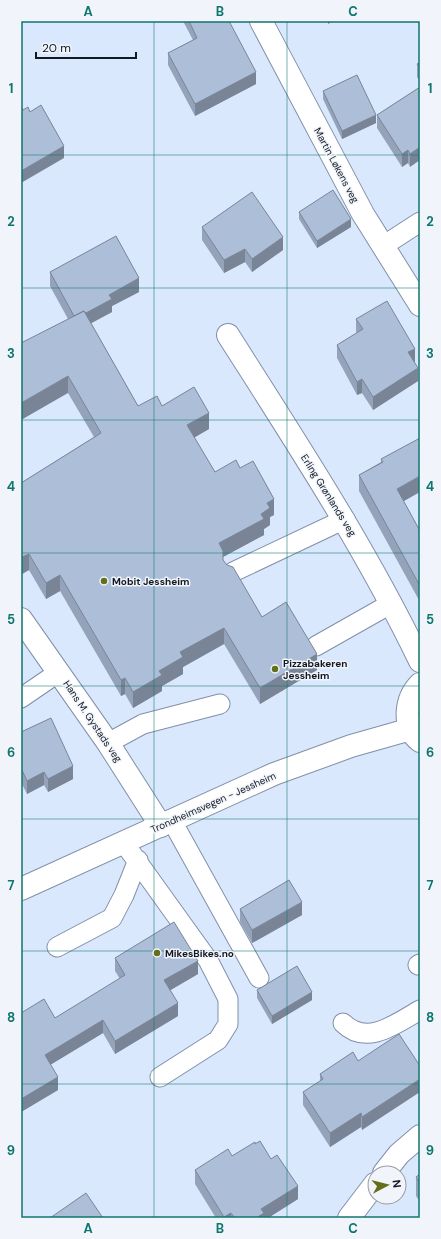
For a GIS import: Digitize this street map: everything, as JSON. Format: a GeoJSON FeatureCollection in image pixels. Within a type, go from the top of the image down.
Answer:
{"type":"FeatureCollection","features":[{"type":"Feature","properties":{"kind":"street","name":"Martin Løkens veg"},"geometry":{"type":"LineString","coordinates":[[261,21],[363,214],[420,305]]}},
{"type":"Feature","properties":{"kind":"street","name":"Erling Grønlands veg"},"geometry":{"type":"LineString","coordinates":[[228,335],[345,519],[392,603],[420,661]]}},
{"type":"Feature","properties":{"kind":"street","name":"Hans M. Gystads veg"},"geometry":{"type":"LineString","coordinates":[[21,619],[167,824]]}},
{"type":"Feature","properties":{"kind":"street"},"geometry":{"type":"LineString","coordinates":[[415,735],[408,718],[408,706],[412,695],[420,684]]}},
{"type":"Feature","properties":{"kind":"street","name":"Trondheimsvegen - Jessheim"},"geometry":{"type":"LineString","coordinates":[[21,888],[167,824],[274,774],[351,746],[415,735]]}},
{"type":"Feature","properties":{"kind":"street"},"geometry":{"type":"LineString","coordinates":[[390,1165],[399,1154],[420,1136]]}},
{"type":"Feature","properties":{"kind":"street"},"geometry":{"type":"LineString","coordinates":[[349,1218],[367,1194]]}},
{"type":"Feature","properties":{"kind":"lane"},"geometry":{"type":"LineString","coordinates":[[383,246],[420,222]]}},
{"type":"Feature","properties":{"kind":"lane"},"geometry":{"type":"LineString","coordinates":[[233,572],[345,519]]}},
{"type":"Feature","properties":{"kind":"lane"},"geometry":{"type":"LineString","coordinates":[[316,646],[392,603]]}},
{"type":"Feature","properties":{"kind":"lane"},"geometry":{"type":"LineString","coordinates":[[21,698],[59,672]]}},
{"type":"Feature","properties":{"kind":"lane"},"geometry":{"type":"LineString","coordinates":[[108,743],[143,724],[220,704]]}},
{"type":"Feature","properties":{"kind":"lane"},"geometry":{"type":"LineString","coordinates":[[167,824],[259,978]]}},
{"type":"Feature","properties":{"kind":"lane"},"geometry":{"type":"LineString","coordinates":[[124,842],[208,960],[228,999],[228,1024],[218,1040],[160,1077]]}},
{"type":"Feature","properties":{"kind":"lane"},"geometry":{"type":"LineString","coordinates":[[57,947],[112,918],[124,895],[138,860]]}},
{"type":"Feature","properties":{"kind":"lane"},"geometry":{"type":"LineString","coordinates":[[343,1023],[351,1031],[368,1034],[386,1029],[420,1010]]}},
{"type":"Feature","properties":{"kind":"building"},"geometry":{"type":"Polygon","coordinates":[[[189,21],[229,21],[256,72],[195,104],[168,53],[197,38],[189,21]]]}},
{"type":"Feature","properties":{"kind":"building"},"geometry":{"type":"Polygon","coordinates":[[[357,75],[376,115],[342,131],[323,91],[357,75]]]}},
{"type":"Feature","properties":{"kind":"building"},"geometry":{"type":"Polygon","coordinates":[[[420,87],[420,147],[410,154],[408,150],[402,154],[377,115],[420,87]]]}},
{"type":"Feature","properties":{"kind":"building"},"geometry":{"type":"Polygon","coordinates":[[[41,105],[64,146],[21,171],[21,106],[23,110],[28,107],[30,112],[41,105]]]}},
{"type":"Feature","properties":{"kind":"building"},"geometry":{"type":"Polygon","coordinates":[[[333,190],[351,219],[317,241],[299,212],[333,190]]]}},
{"type":"Feature","properties":{"kind":"building"},"geometry":{"type":"Polygon","coordinates":[[[252,192],[283,237],[252,259],[245,249],[224,260],[202,227],[252,192]]]}},
{"type":"Feature","properties":{"kind":"building"},"geometry":{"type":"Polygon","coordinates":[[[116,236],[139,278],[109,295],[112,299],[86,313],[84,311],[74,316],[50,272],[116,236]]]}},
{"type":"Feature","properties":{"kind":"building"},"geometry":{"type":"Polygon","coordinates":[[[387,301],[415,349],[408,352],[418,368],[373,397],[362,379],[357,382],[337,345],[363,329],[356,319],[387,301]]]}},
{"type":"Feature","properties":{"kind":"building"},"geometry":{"type":"Polygon","coordinates":[[[84,311],[138,406],[157,396],[162,406],[194,387],[209,413],[187,425],[215,472],[236,460],[240,468],[253,461],[274,499],[267,503],[270,508],[261,514],[264,519],[219,543],[223,551],[223,560],[227,565],[233,567],[262,617],[286,602],[317,654],[260,688],[224,628],[180,652],[183,657],[159,671],[162,675],[133,692],[125,678],[121,680],[60,575],[46,583],[29,554],[22,557],[21,555],[21,483],[101,433],[68,376],[21,403],[21,343],[84,311]]]}},
{"type":"Feature","properties":{"kind":"building"},"geometry":{"type":"Polygon","coordinates":[[[420,438],[420,476],[397,489],[420,531],[420,586],[359,475],[383,462],[381,459],[420,438]]]}},
{"type":"Feature","properties":{"kind":"building"},"geometry":{"type":"Polygon","coordinates":[[[51,718],[73,766],[48,779],[44,772],[27,781],[21,768],[21,732],[51,718]]]}},
{"type":"Feature","properties":{"kind":"building"},"geometry":{"type":"Polygon","coordinates":[[[289,880],[302,902],[252,930],[240,909],[289,880]]]}},
{"type":"Feature","properties":{"kind":"building"},"geometry":{"type":"Polygon","coordinates":[[[174,922],[198,961],[164,980],[178,1003],[115,1041],[103,1020],[45,1055],[58,1077],[21,1099],[21,1013],[44,999],[55,1018],[125,975],[115,958],[174,922]]]}},
{"type":"Feature","properties":{"kind":"building"},"geometry":{"type":"Polygon","coordinates":[[[297,966],[312,992],[272,1016],[257,990],[297,966]]]}},
{"type":"Feature","properties":{"kind":"building"},"geometry":{"type":"Polygon","coordinates":[[[399,1034],[420,1066],[420,1079],[362,1117],[361,1113],[330,1133],[303,1092],[323,1079],[320,1074],[353,1052],[358,1061],[399,1034]]]}},
{"type":"Feature","properties":{"kind":"building"},"geometry":{"type":"Polygon","coordinates":[[[260,1141],[271,1159],[277,1155],[298,1186],[261,1209],[264,1213],[256,1218],[235,1218],[231,1213],[224,1217],[195,1170],[228,1149],[232,1156],[255,1142],[255,1144],[260,1141]]]}},
{"type":"Feature","properties":{"kind":"building"},"geometry":{"type":"Polygon","coordinates":[[[420,1174],[420,1183],[416,1177],[420,1174]]]}},
{"type":"Feature","properties":{"kind":"building"},"geometry":{"type":"Polygon","coordinates":[[[86,1193],[103,1218],[50,1218],[86,1193]]]}},
{"type":"Feature","properties":{"kind":"place","name":"Mobit Jessheim"},"geometry":{"type":"Point","coordinates":[104,581]}},
{"type":"Feature","properties":{"kind":"place","name":"Pizzabakeren Jessheim"},"geometry":{"type":"Point","coordinates":[275,669]}},
{"type":"Feature","properties":{"kind":"place","name":"MikesBikes.no"},"geometry":{"type":"Point","coordinates":[157,953]}}]}
